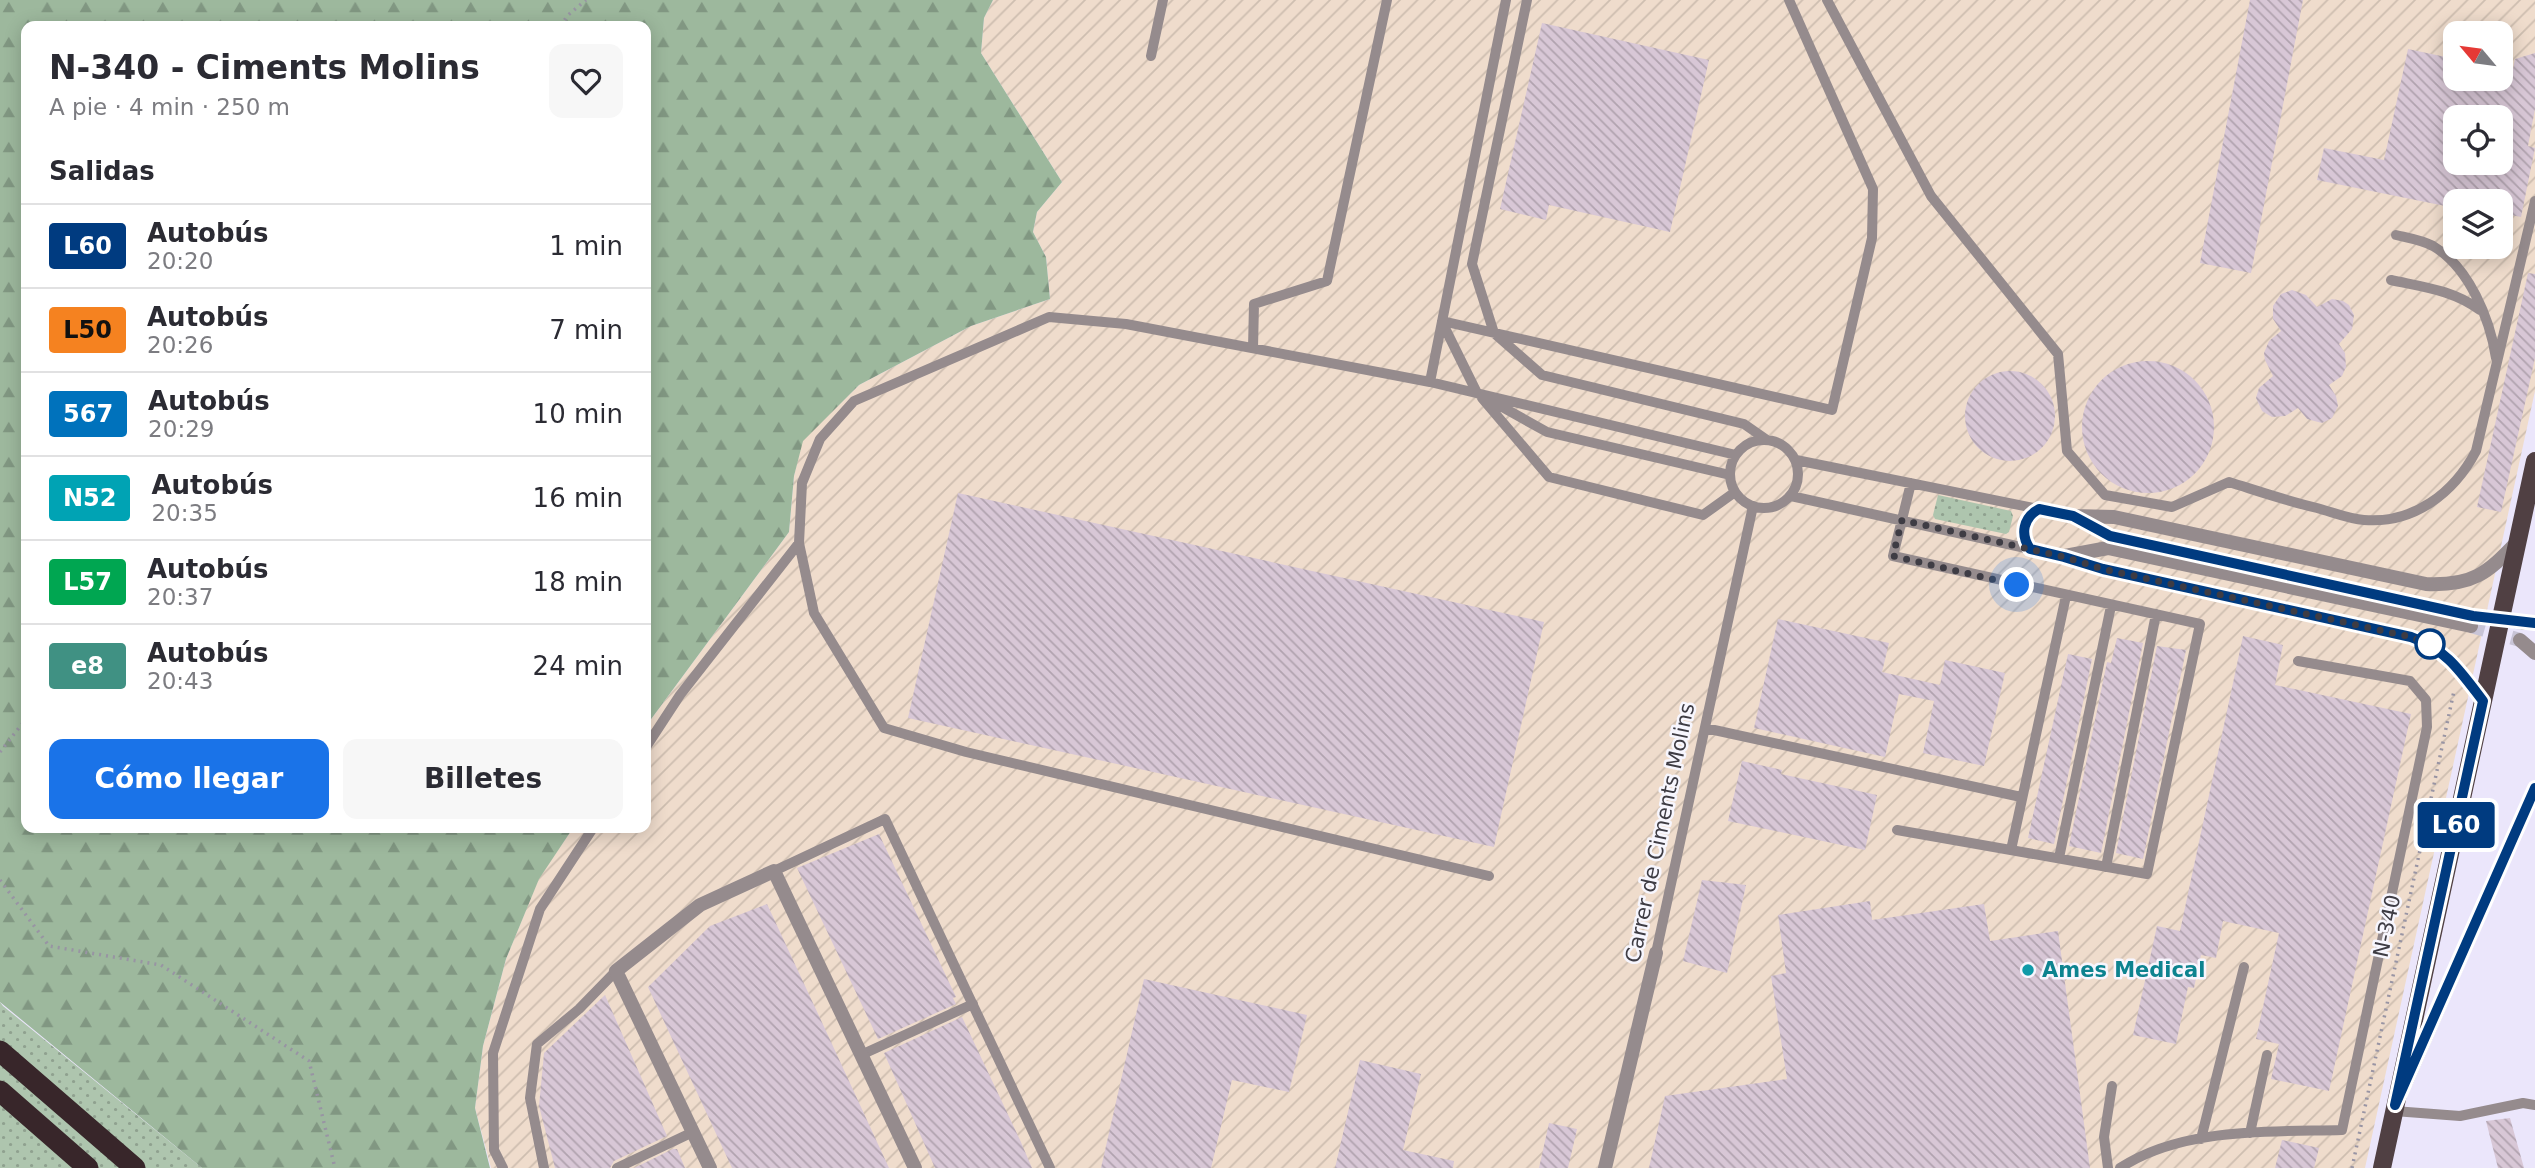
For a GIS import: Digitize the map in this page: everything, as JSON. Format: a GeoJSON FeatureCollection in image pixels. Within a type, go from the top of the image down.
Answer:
{"type":"FeatureCollection","features":[{"type":"Feature","properties":{"kind":"highway"},"geometry":{"type":"LineString","coordinates":[[0,1051],[135,1168]]}},
{"type":"Feature","properties":{"kind":"highway"},"geometry":{"type":"LineString","coordinates":[[0,1091],[88,1168]]}},
{"type":"Feature","properties":{"kind":"main road"},"geometry":{"type":"LineString","coordinates":[[2382,1168],[2535,461]]}},
{"type":"Feature","properties":{"kind":"street"},"geometry":{"type":"LineString","coordinates":[[2483,701],[2454,663],[2441,651],[2411,637],[2103,569],[2030,549],[2025,541],[2025,526],[2028,517],[2039,509],[2073,516],[2114,517],[2426,584],[2452,585],[2478,576],[2497,563],[2518,541]]}},
{"type":"Feature","properties":{"kind":"street"},"geometry":{"type":"LineString","coordinates":[[2064,557],[2108,548],[2472,621],[2110,536],[2073,516]]}},
{"type":"Feature","properties":{"kind":"street"},"geometry":{"type":"LineString","coordinates":[[2520,640],[2535,653]]}},
{"type":"Feature","properties":{"kind":"street"},"geometry":{"type":"LineString","coordinates":[[2395,1108],[2535,788]]}},
{"type":"Feature","properties":{"kind":"street"},"geometry":{"type":"LineString","coordinates":[[710,1168],[616,971],[700,905],[774,871],[915,1168]]}},
{"type":"Feature","properties":{"kind":"street","name":"Carrer de Ciments Molins"},"geometry":{"type":"LineString","coordinates":[[1605,1168],[1656,953]]}},
{"type":"Feature","properties":{"kind":"lane"},"geometry":{"type":"LineString","coordinates":[[1151,56],[1163,0]]}},
{"type":"Feature","properties":{"kind":"lane"},"geometry":{"type":"LineString","coordinates":[[1253,348],[1254,304],[1327,281],[1387,0]]}},
{"type":"Feature","properties":{"kind":"lane"},"geometry":{"type":"LineString","coordinates":[[1430,382],[1506,0]]}},
{"type":"Feature","properties":{"kind":"lane"},"geometry":{"type":"LineString","coordinates":[[1527,0],[1472,264],[1494,333],[1542,375],[1744,424],[1767,440]]}},
{"type":"Feature","properties":{"kind":"lane"},"geometry":{"type":"LineString","coordinates":[[1442,321],[1832,410],[1872,238],[1873,189],[1789,0]]}},
{"type":"Feature","properties":{"kind":"lane"},"geometry":{"type":"LineString","coordinates":[[1827,0],[1931,196],[2058,354],[2067,451],[2105,495],[2172,507],[2229,482],[2362,520],[2389,520],[2413,513],[2440,498],[2464,473],[2476,451],[2535,201]]}},
{"type":"Feature","properties":{"kind":"lane"},"geometry":{"type":"LineString","coordinates":[[2396,235],[2434,247],[2458,268],[2476,293],[2480,310],[2492,335],[2497,362]]}},
{"type":"Feature","properties":{"kind":"lane"},"geometry":{"type":"LineString","coordinates":[[2391,280],[2446,291],[2480,310]]}},
{"type":"Feature","properties":{"kind":"lane"},"geometry":{"type":"LineString","coordinates":[[1489,876],[979,755],[884,728],[814,613],[799,543],[802,483],[820,439],[855,401],[1049,317],[1126,324],[1430,382],[1736,455]]}},
{"type":"Feature","properties":{"kind":"lane"},"geometry":{"type":"LineString","coordinates":[[1442,321],[1477,393],[1549,477],[1703,515],[1735,492]]}},
{"type":"Feature","properties":{"kind":"lane"},"geometry":{"type":"LineString","coordinates":[[1477,393],[1547,432],[1730,475]]}},
{"type":"Feature","properties":{"kind":"lane"},"geometry":{"type":"LineString","coordinates":[[1767,440],[1778,442],[1789,450],[1796,460],[1798,481],[1791,496],[1776,507],[1764,508],[1743,501],[1735,492],[1730,475],[1736,455],[1754,442],[1767,440]]}},
{"type":"Feature","properties":{"kind":"lane"},"geometry":{"type":"LineString","coordinates":[[1796,460],[2039,509]]}},
{"type":"Feature","properties":{"kind":"lane"},"geometry":{"type":"LineString","coordinates":[[1897,830],[2147,874],[2200,624],[1893,556],[1911,484]]}},
{"type":"Feature","properties":{"kind":"lane"},"geometry":{"type":"LineString","coordinates":[[1791,496],[2030,549]]}},
{"type":"Feature","properties":{"kind":"lane","name":"Carrer de Ciments Molins"},"geometry":{"type":"LineString","coordinates":[[1656,953],[1753,506]]}},
{"type":"Feature","properties":{"kind":"lane"},"geometry":{"type":"LineString","coordinates":[[651,739],[680,695],[799,543]]}},
{"type":"Feature","properties":{"kind":"lane"},"geometry":{"type":"LineString","coordinates":[[2011,850],[2066,596]]}},
{"type":"Feature","properties":{"kind":"lane"},"geometry":{"type":"LineString","coordinates":[[2059,858],[2111,606]]}},
{"type":"Feature","properties":{"kind":"lane"},"geometry":{"type":"LineString","coordinates":[[2106,867],[2156,614]]}},
{"type":"Feature","properties":{"kind":"lane"},"geometry":{"type":"LineString","coordinates":[[2120,1168],[2138,1156],[2232,1133],[2342,1130],[2427,727],[2426,700],[2410,681],[2298,661]]}},
{"type":"Feature","properties":{"kind":"lane"},"geometry":{"type":"LineString","coordinates":[[1704,728],[2021,797]]}},
{"type":"Feature","properties":{"kind":"lane"},"geometry":{"type":"LineString","coordinates":[[774,871],[886,819],[1049,1168]]}},
{"type":"Feature","properties":{"kind":"lane"},"geometry":{"type":"LineString","coordinates":[[503,1168],[494,1150],[493,1053],[540,909],[590,833]]}},
{"type":"Feature","properties":{"kind":"lane"},"geometry":{"type":"LineString","coordinates":[[2201,1139],[2244,967]]}},
{"type":"Feature","properties":{"kind":"lane"},"geometry":{"type":"LineString","coordinates":[[544,1168],[530,1098],[537,1044],[579,1009],[616,971]]}},
{"type":"Feature","properties":{"kind":"lane"},"geometry":{"type":"LineString","coordinates":[[863,1054],[974,1004]]}},
{"type":"Feature","properties":{"kind":"lane"},"geometry":{"type":"LineString","coordinates":[[2250,1133],[2267,1055]]}},
{"type":"Feature","properties":{"kind":"lane"},"geometry":{"type":"LineString","coordinates":[[2108,1168],[2104,1137],[2112,1086]]}},
{"type":"Feature","properties":{"kind":"lane"},"geometry":{"type":"LineString","coordinates":[[2395,1108],[2460,1116],[2523,1103],[2535,1105]]}},
{"type":"Feature","properties":{"kind":"lane"},"geometry":{"type":"LineString","coordinates":[[617,1168],[693,1132]]}},
{"type":"Feature","properties":{"kind":"path"},"geometry":{"type":"LineString","coordinates":[[564,21],[586,0]]}},
{"type":"Feature","properties":{"kind":"path","name":"N-340"},"geometry":{"type":"LineString","coordinates":[[2352,1168],[2453,691]]}},
{"type":"Feature","properties":{"kind":"path"},"geometry":{"type":"LineString","coordinates":[[0,752],[21,725]]}},
{"type":"Feature","properties":{"kind":"path"},"geometry":{"type":"LineString","coordinates":[[0,880],[49,946],[161,965],[309,1061],[335,1168]]}},
{"type":"Feature","properties":{"kind":"shaded area"},"geometry":{"type":"Polygon","coordinates":[[[993,0],[2535,0],[2535,391],[2365,1168],[491,1168],[475,1108],[483,1046],[506,959],[539,878],[570,833],[651,833],[651,719],[789,532],[794,476],[802,441],[859,385],[971,326],[1050,299],[1046,257],[1033,232],[1037,212],[1062,182],[981,53],[984,18],[993,0]]]}},
{"type":"Feature","properties":{"kind":"green space"},"geometry":{"type":"Polygon","coordinates":[[[0,0],[993,0],[984,18],[981,53],[1062,182],[1037,212],[1033,232],[1046,257],[1050,299],[971,326],[859,385],[803,441],[794,476],[789,532],[651,719],[651,21],[21,21],[21,833],[570,833],[539,879],[506,959],[483,1046],[475,1108],[490,1168],[202,1168],[0,1002],[0,0]]]}},
{"type":"Feature","properties":{"kind":"green space"},"geometry":{"type":"Polygon","coordinates":[[[1938,495],[2011,511],[2013,516],[2009,532],[2006,534],[1935,519],[1933,515],[1938,495]]]}},
{"type":"Feature","properties":{"kind":"green space"},"geometry":{"type":"Polygon","coordinates":[[[0,1002],[3,1006],[202,1168],[0,1168],[0,1002]]]}},
{"type":"Feature","properties":{"kind":"building"},"geometry":{"type":"Polygon","coordinates":[[[2250,0],[2303,0],[2251,273],[2200,263],[2250,0]]]}},
{"type":"Feature","properties":{"kind":"building"},"geometry":{"type":"Polygon","coordinates":[[[1542,23],[1709,60],[1670,232],[1549,205],[1546,220],[1500,209],[1542,23]]]}},
{"type":"Feature","properties":{"kind":"building"},"geometry":{"type":"Polygon","coordinates":[[[2408,49],[2443,56],[2443,91],[2513,91],[2515,59],[2535,53],[2535,109],[2528,146],[2535,148],[2521,217],[2513,215],[2513,189],[2443,189],[2443,206],[2317,180],[2324,148],[2384,160],[2408,49]]]}},
{"type":"Feature","properties":{"kind":"building"},"geometry":{"type":"Polygon","coordinates":[[[2528,273],[2535,274],[2535,358],[2501,512],[2477,507],[2528,273]]]}},
{"type":"Feature","properties":{"kind":"building"},"geometry":{"type":"Polygon","coordinates":[[[2292,290],[2306,295],[2317,307],[2332,299],[2343,301],[2349,305],[2354,315],[2352,329],[2339,344],[2345,353],[2346,367],[2342,376],[2329,385],[2336,396],[2338,406],[2332,418],[2322,423],[2307,419],[2298,408],[2285,416],[2272,417],[2262,411],[2256,398],[2259,388],[2273,376],[2264,353],[2269,341],[2281,331],[2273,319],[2273,306],[2281,294],[2292,290]]]}},
{"type":"Feature","properties":{"kind":"building"},"geometry":{"type":"Polygon","coordinates":[[[2148,361],[2173,366],[2195,380],[2209,402],[2214,427],[2209,452],[2195,474],[2173,488],[2148,493],[2123,488],[2101,474],[2087,452],[2082,427],[2087,402],[2101,380],[2123,366],[2148,361]]]}},
{"type":"Feature","properties":{"kind":"building"},"geometry":{"type":"Polygon","coordinates":[[[2010,371],[2027,374],[2042,384],[2052,399],[2055,416],[2052,433],[2042,448],[2027,458],[2010,461],[1993,458],[1978,448],[1968,433],[1965,416],[1968,399],[1978,384],[1993,374],[2010,371]]]}},
{"type":"Feature","properties":{"kind":"building"},"geometry":{"type":"Polygon","coordinates":[[[958,493],[1544,622],[1494,847],[908,718],[958,493]]]}},
{"type":"Feature","properties":{"kind":"building"},"geometry":{"type":"Polygon","coordinates":[[[1778,619],[1889,643],[1882,672],[1940,685],[1945,660],[2005,673],[1984,766],[1923,753],[1934,701],[1899,694],[1885,757],[1754,728],[1778,619]]]}},
{"type":"Feature","properties":{"kind":"building"},"geometry":{"type":"Polygon","coordinates":[[[2243,636],[2283,645],[2275,685],[2411,714],[2329,1091],[2271,1079],[2279,1044],[2256,1039],[2279,933],[2223,921],[2216,958],[2201,955],[2194,988],[2188,987],[2176,1044],[2133,1035],[2157,926],[2180,931],[2243,636]]]}},
{"type":"Feature","properties":{"kind":"building"},"geometry":{"type":"Polygon","coordinates":[[[2117,638],[2143,643],[2101,853],[2069,846],[2107,662],[2111,663],[2117,638]]]}},
{"type":"Feature","properties":{"kind":"building"},"geometry":{"type":"Polygon","coordinates":[[[2157,646],[2186,650],[2143,859],[2116,853],[2157,646]]]}},
{"type":"Feature","properties":{"kind":"building"},"geometry":{"type":"Polygon","coordinates":[[[2068,654],[2092,659],[2054,844],[2028,838],[2068,654]]]}},
{"type":"Feature","properties":{"kind":"building"},"geometry":{"type":"Polygon","coordinates":[[[1742,761],[1782,770],[1781,774],[1877,795],[1865,850],[1728,821],[1742,761]]]}},
{"type":"Feature","properties":{"kind":"building"},"geometry":{"type":"Polygon","coordinates":[[[879,834],[956,997],[953,998],[956,1004],[878,1039],[797,868],[879,834]]]}},
{"type":"Feature","properties":{"kind":"building"},"geometry":{"type":"Polygon","coordinates":[[[1702,880],[1746,885],[1727,973],[1683,961],[1702,880]]]}},
{"type":"Feature","properties":{"kind":"building"},"geometry":{"type":"Polygon","coordinates":[[[1870,901],[1872,920],[1984,904],[1990,941],[2058,931],[2090,1168],[1649,1168],[1665,1096],[1787,1079],[1771,976],[1786,973],[1778,915],[1870,901]]]}},
{"type":"Feature","properties":{"kind":"building"},"geometry":{"type":"Polygon","coordinates":[[[767,904],[889,1168],[732,1168],[648,987],[710,926],[767,904]]]}},
{"type":"Feature","properties":{"kind":"building"},"geometry":{"type":"Polygon","coordinates":[[[1144,979],[1307,1015],[1289,1092],[1232,1080],[1211,1168],[1101,1168],[1144,979]]]}},
{"type":"Feature","properties":{"kind":"building"},"geometry":{"type":"Polygon","coordinates":[[[605,995],[667,1136],[614,1161],[610,1168],[555,1168],[539,1106],[544,1053],[605,995]]]}},
{"type":"Feature","properties":{"kind":"building"},"geometry":{"type":"Polygon","coordinates":[[[962,1017],[1032,1168],[935,1168],[884,1053],[962,1017]]]}},
{"type":"Feature","properties":{"kind":"building"},"geometry":{"type":"Polygon","coordinates":[[[1360,1060],[1421,1074],[1403,1150],[1454,1161],[1453,1168],[1335,1168],[1360,1060]]]}},
{"type":"Feature","properties":{"kind":"building"},"geometry":{"type":"Polygon","coordinates":[[[2510,1118],[2524,1168],[2498,1168],[2486,1121],[2510,1118]]]}},
{"type":"Feature","properties":{"kind":"building"},"geometry":{"type":"Polygon","coordinates":[[[1549,1123],[1577,1129],[1568,1168],[1539,1168],[1549,1123]]]}},
{"type":"Feature","properties":{"kind":"building"},"geometry":{"type":"Polygon","coordinates":[[[2282,1140],[2319,1148],[2314,1168],[2275,1168],[2282,1140]]]}},
{"type":"Feature","properties":{"kind":"building"},"geometry":{"type":"Polygon","coordinates":[[[677,1149],[685,1168],[634,1168],[677,1149]]]}},
{"type":"Feature","properties":{"kind":"tunnel"},"geometry":{"type":"LineString","coordinates":[[2473,616],[2524,623]]}},
{"type":"Feature","properties":{"kind":"tunnel"},"geometry":{"type":"LineString","coordinates":[[2471,626],[2520,640]]}},
{"type":"Feature","properties":{"kind":"bus line","name":"L60"},"geometry":{"type":"LineString","coordinates":[[2535,623],[2473,616],[2110,536],[2073,516],[2039,509],[2028,517],[2023,534],[2030,549],[2103,569],[2428,643],[2454,663],[2483,701],[2395,1105],[2535,788]]}},
{"type":"Feature","properties":{"kind":"place","name":"Ames Medical"},"geometry":{"type":"Point","coordinates":[2028,970]}},
{"type":"Feature","properties":{"kind":"route"},"geometry":{"type":"LineString","coordinates":[[2017,585],[1893,556],[1902,520],[2064,557],[2103,569],[2411,637],[2430,644]]}}]}
